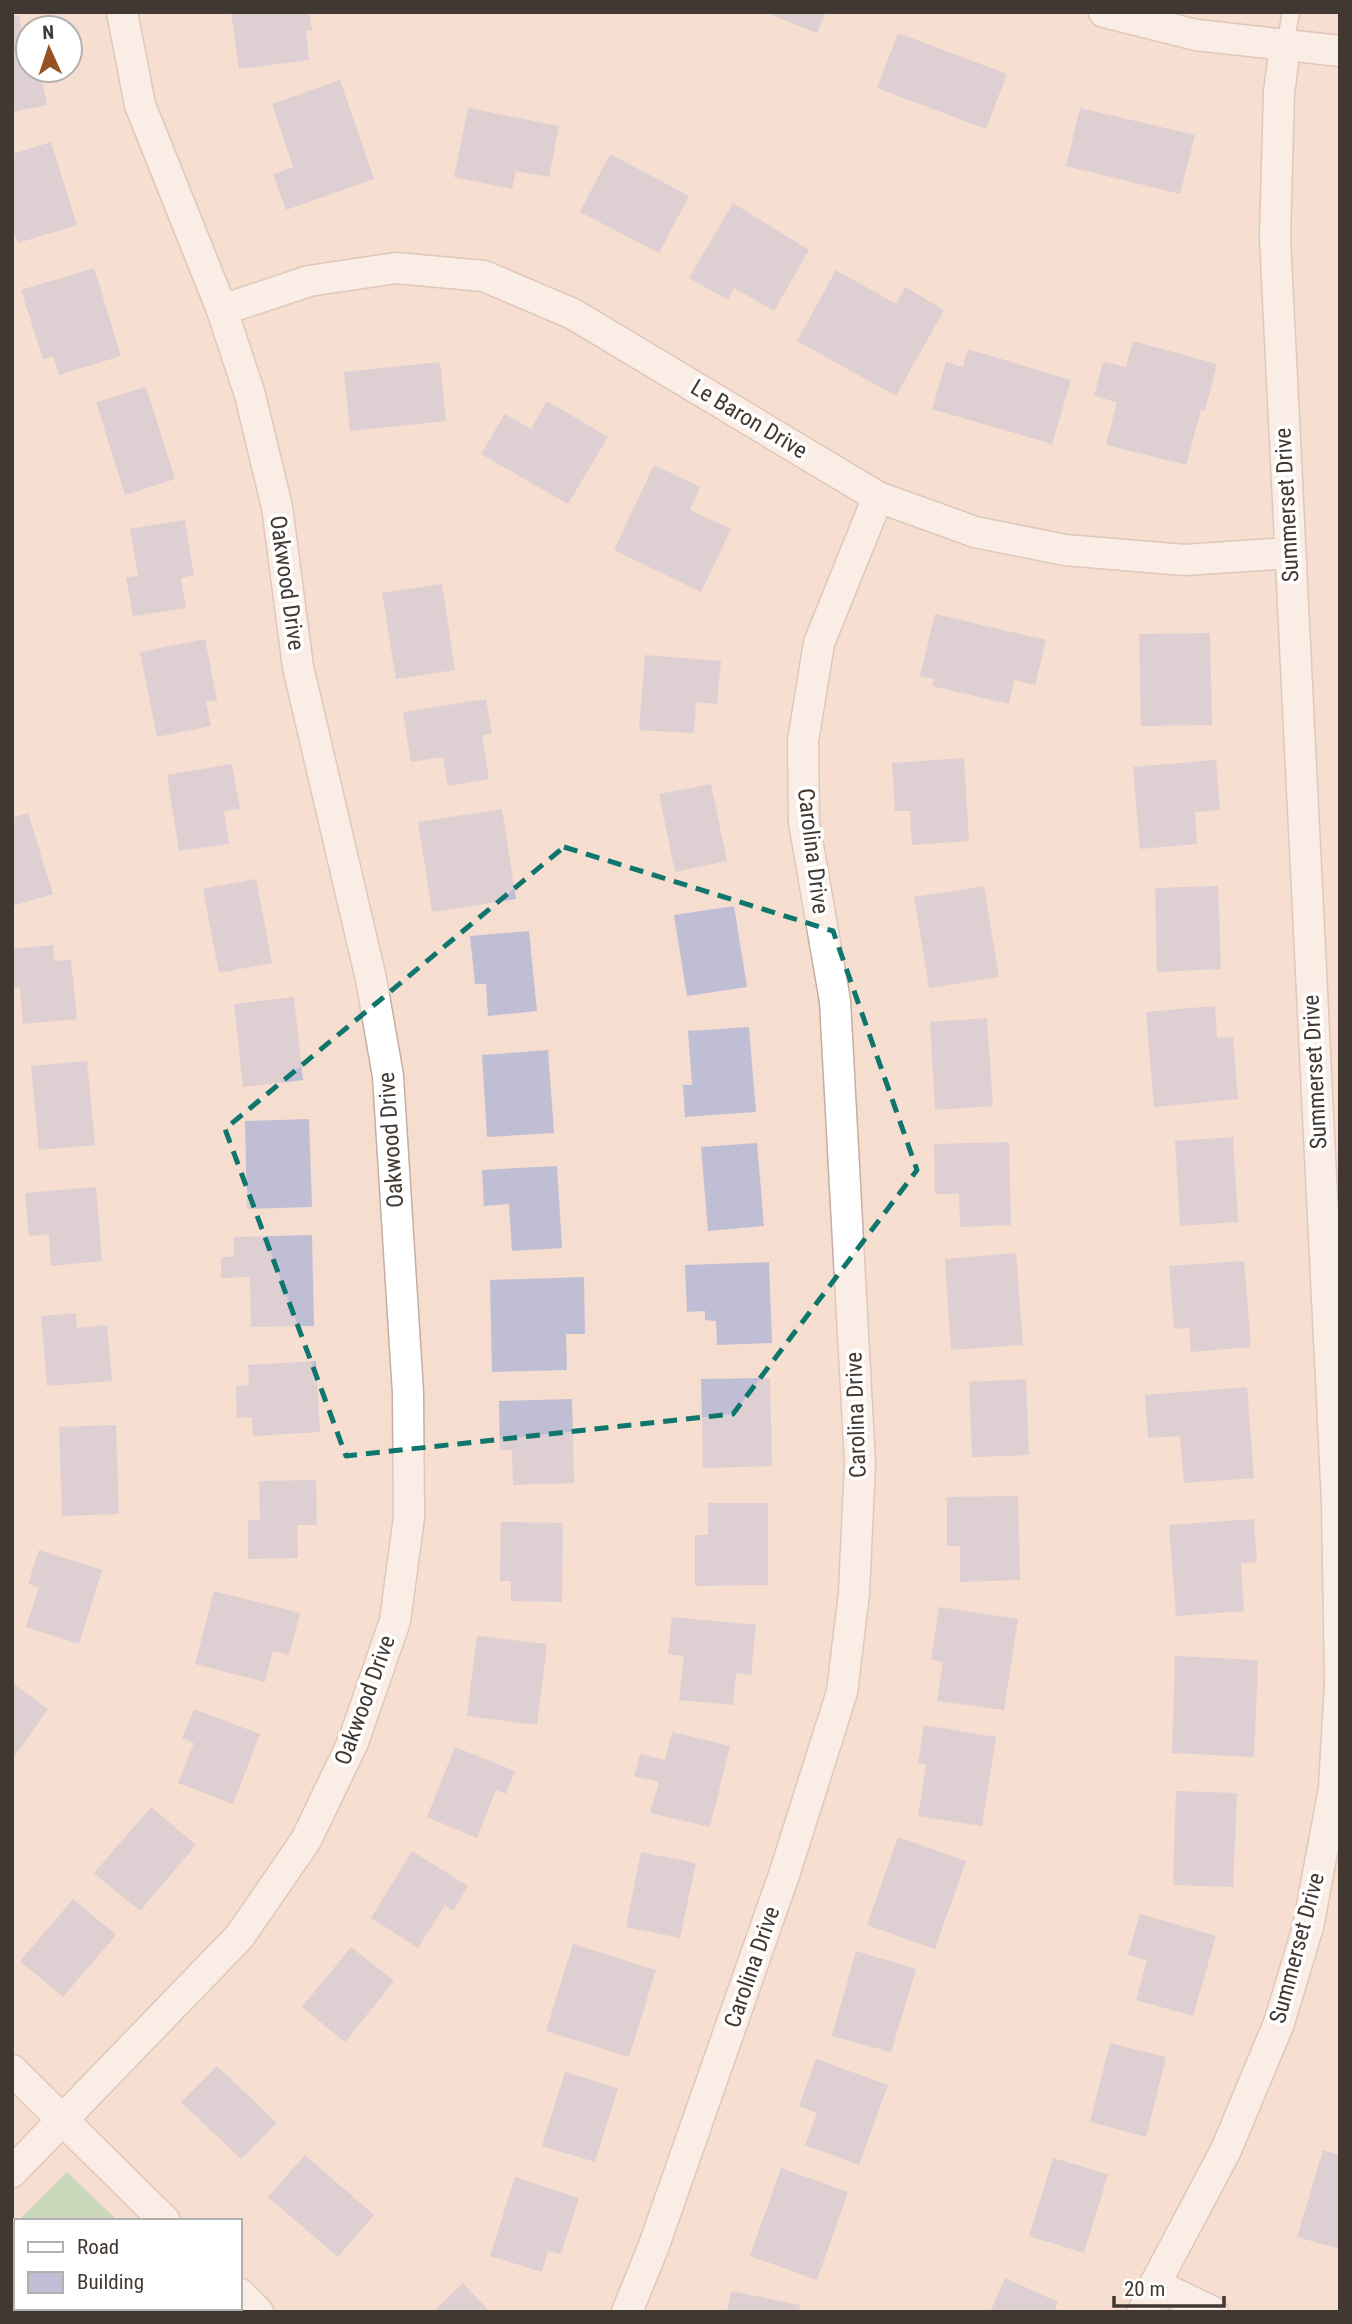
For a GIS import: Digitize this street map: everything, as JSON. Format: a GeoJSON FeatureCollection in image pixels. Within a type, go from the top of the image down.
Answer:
{"type":"FeatureCollection","features":[{"type":"Feature","properties":{"kind":"street","name":"Oakwood Drive"},"geometry":{"type":"LineString","coordinates":[[12,2172],[240,1936],[306,1840],[354,1742],[395,1621],[409,1517],[408,1393],[388,1076],[371,979],[299,667],[277,507],[250,395],[222,310],[140,105],[122,12]]}},
{"type":"Feature","properties":{"kind":"street"},"geometry":{"type":"LineString","coordinates":[[1104,12],[1196,35],[1340,51]]}},
{"type":"Feature","properties":{"kind":"street","name":"Summerset Drive"},"geometry":{"type":"LineString","coordinates":[[1143,2312],[1226,2150],[1279,2023],[1308,1927],[1334,1789],[1340,1683],[1337,1502],[1275,237],[1279,93],[1285,47]]}},
{"type":"Feature","properties":{"kind":"street","name":"Le Baron Drive"},"geometry":{"type":"LineString","coordinates":[[222,310],[309,281],[396,268],[484,276],[573,314],[878,497],[975,532],[1065,550],[1185,560],[1289,553]]}},
{"type":"Feature","properties":{"kind":"street","name":"Carolina Drive"},"geometry":{"type":"LineString","coordinates":[[627,2312],[653,2248],[785,1872],[842,1692],[854,1593],[859,1463],[835,1001],[804,822],[803,741],[819,643],[878,497]]}},
{"type":"Feature","properties":{"kind":"street"},"geometry":{"type":"LineString","coordinates":[[12,2070],[163,2219]]}},
{"type":"Feature","properties":{"kind":"street"},"geometry":{"type":"LineString","coordinates":[[1155,2284],[1213,2312]]}},
{"type":"Feature","properties":{"kind":"street"},"geometry":{"type":"LineString","coordinates":[[242,2296],[258,2312]]}},
{"type":"Feature","properties":{"kind":"lane"},"geometry":{"type":"LineString","coordinates":[[1285,47],[1291,12]]}},
{"type":"Feature","properties":{"kind":"highlighted area"},"geometry":{"type":"Polygon","coordinates":[[[564,847],[833,931],[917,1170],[733,1414],[346,1456],[225,1129],[564,847]]]}},
{"type":"Feature","properties":{"kind":"green space"},"geometry":{"type":"Polygon","coordinates":[[[67,2172],[116,2219],[20,2219],[67,2172]]]}},
{"type":"Feature","properties":{"kind":"green space"},"geometry":{"type":"Polygon","coordinates":[[[14,2224],[14,2310],[215,2312],[12,2312],[14,2224]]]}},
{"type":"Feature","properties":{"kind":"building"},"geometry":{"type":"Polygon","coordinates":[[[231,12],[309,12],[312,30],[306,31],[309,60],[239,69],[231,12]]]}},
{"type":"Feature","properties":{"kind":"building"},"geometry":{"type":"Polygon","coordinates":[[[764,12],[826,12],[817,33],[764,12]]]}},
{"type":"Feature","properties":{"kind":"building"},"geometry":{"type":"Polygon","coordinates":[[[12,16],[14,84],[43,84],[47,105],[12,112],[12,16]]]}},
{"type":"Feature","properties":{"kind":"building"},"geometry":{"type":"Polygon","coordinates":[[[898,33],[1007,74],[986,129],[877,88],[898,33]]]}},
{"type":"Feature","properties":{"kind":"building"},"geometry":{"type":"Polygon","coordinates":[[[340,80],[374,179],[286,210],[273,174],[293,167],[272,104],[340,80]]]}},
{"type":"Feature","properties":{"kind":"building"},"geometry":{"type":"Polygon","coordinates":[[[468,108],[559,126],[549,177],[516,171],[512,189],[454,177],[468,108]]]}},
{"type":"Feature","properties":{"kind":"building"},"geometry":{"type":"Polygon","coordinates":[[[1080,108],[1195,135],[1180,194],[1066,166],[1080,108]]]}},
{"type":"Feature","properties":{"kind":"building"},"geometry":{"type":"Polygon","coordinates":[[[51,142],[77,225],[18,243],[12,228],[12,154],[51,142]]]}},
{"type":"Feature","properties":{"kind":"building"},"geometry":{"type":"Polygon","coordinates":[[[610,154],[689,196],[659,253],[580,212],[610,154]]]}},
{"type":"Feature","properties":{"kind":"building"},"geometry":{"type":"Polygon","coordinates":[[[733,203],[809,250],[774,311],[734,288],[728,300],[689,278],[733,203]]]}},
{"type":"Feature","properties":{"kind":"building"},"geometry":{"type":"Polygon","coordinates":[[[94,268],[121,356],[59,375],[53,356],[43,359],[21,290],[94,268]]]}},
{"type":"Feature","properties":{"kind":"building"},"geometry":{"type":"Polygon","coordinates":[[[836,270],[896,304],[905,287],[944,310],[896,396],[797,341],[836,270]]]}},
{"type":"Feature","properties":{"kind":"building"},"geometry":{"type":"Polygon","coordinates":[[[1133,341],[1217,364],[1205,411],[1201,410],[1186,465],[1106,445],[1117,402],[1094,396],[1103,362],[1126,367],[1133,341]]]}},
{"type":"Feature","properties":{"kind":"building"},"geometry":{"type":"Polygon","coordinates":[[[968,349],[1071,380],[1052,444],[932,409],[946,362],[963,367],[968,349]]]}},
{"type":"Feature","properties":{"kind":"building"},"geometry":{"type":"Polygon","coordinates":[[[440,362],[446,421],[350,431],[344,372],[440,362]]]}},
{"type":"Feature","properties":{"kind":"building"},"geometry":{"type":"Polygon","coordinates":[[[146,387],[175,479],[125,495],[96,402],[146,387]]]}},
{"type":"Feature","properties":{"kind":"building"},"geometry":{"type":"Polygon","coordinates":[[[547,401],[608,437],[568,504],[481,454],[505,414],[531,429],[547,401]]]}},
{"type":"Feature","properties":{"kind":"building"},"geometry":{"type":"Polygon","coordinates":[[[654,465],[700,487],[690,510],[731,529],[701,592],[614,550],[654,465]]]}},
{"type":"Feature","properties":{"kind":"building"},"geometry":{"type":"Polygon","coordinates":[[[185,520],[194,575],[181,578],[186,608],[133,616],[126,578],[138,576],[130,529],[185,520]]]}},
{"type":"Feature","properties":{"kind":"building"},"geometry":{"type":"Polygon","coordinates":[[[442,584],[455,670],[396,679],[382,593],[442,584]]]}},
{"type":"Feature","properties":{"kind":"building"},"geometry":{"type":"Polygon","coordinates":[[[935,614],[1046,640],[1035,685],[1014,680],[1009,704],[932,686],[934,679],[920,676],[935,614]]]}},
{"type":"Feature","properties":{"kind":"building"},"geometry":{"type":"Polygon","coordinates":[[[1210,633],[1212,725],[1141,726],[1139,634],[1210,633]]]}},
{"type":"Feature","properties":{"kind":"building"},"geometry":{"type":"Polygon","coordinates":[[[205,639],[217,700],[206,702],[211,726],[157,737],[140,652],[205,639]]]}},
{"type":"Feature","properties":{"kind":"building"},"geometry":{"type":"Polygon","coordinates":[[[645,655],[721,661],[717,704],[696,702],[694,733],[639,730],[645,655]]]}},
{"type":"Feature","properties":{"kind":"building"},"geometry":{"type":"Polygon","coordinates":[[[486,699],[492,734],[482,735],[489,779],[448,786],[443,757],[411,762],[403,712],[486,699]]]}},
{"type":"Feature","properties":{"kind":"building"},"geometry":{"type":"Polygon","coordinates":[[[964,758],[969,841],[912,845],[910,811],[895,811],[892,763],[964,758]]]}},
{"type":"Feature","properties":{"kind":"building"},"geometry":{"type":"Polygon","coordinates":[[[1216,760],[1220,810],[1195,812],[1197,844],[1140,849],[1133,767],[1216,760]]]}},
{"type":"Feature","properties":{"kind":"building"},"geometry":{"type":"Polygon","coordinates":[[[232,764],[240,809],[224,811],[229,844],[179,851],[167,775],[232,764]]]}},
{"type":"Feature","properties":{"kind":"building"},"geometry":{"type":"Polygon","coordinates":[[[711,784],[727,861],[675,872],[659,794],[711,784]]]}},
{"type":"Feature","properties":{"kind":"building"},"geometry":{"type":"Polygon","coordinates":[[[502,809],[516,899],[432,912],[418,822],[502,809]]]}},
{"type":"Feature","properties":{"kind":"building"},"geometry":{"type":"Polygon","coordinates":[[[28,813],[53,894],[12,906],[12,818],[28,813]]]}},
{"type":"Feature","properties":{"kind":"building"},"geometry":{"type":"Polygon","coordinates":[[[256,879],[272,963],[219,973],[203,889],[256,879]]]}},
{"type":"Feature","properties":{"kind":"building"},"geometry":{"type":"Polygon","coordinates":[[[984,886],[999,977],[929,988],[914,897],[984,886]]]}},
{"type":"Feature","properties":{"kind":"building"},"geometry":{"type":"Polygon","coordinates":[[[1218,886],[1221,969],[1157,972],[1155,888],[1218,886]]]}},
{"type":"Feature","properties":{"kind":"building"},"geometry":{"type":"Polygon","coordinates":[[[734,906],[747,987],[687,996],[674,915],[734,906]]]}},
{"type":"Feature","properties":{"kind":"building"},"geometry":{"type":"Polygon","coordinates":[[[529,931],[537,1011],[488,1016],[486,984],[475,984],[470,936],[529,931]]]}},
{"type":"Feature","properties":{"kind":"building"},"geometry":{"type":"Polygon","coordinates":[[[53,945],[54,961],[71,960],[77,1019],[23,1024],[20,987],[12,988],[12,949],[53,945]]]}},
{"type":"Feature","properties":{"kind":"building"},"geometry":{"type":"Polygon","coordinates":[[[294,997],[303,1080],[243,1087],[234,1004],[294,997]]]}},
{"type":"Feature","properties":{"kind":"building"},"geometry":{"type":"Polygon","coordinates":[[[1215,1006],[1217,1038],[1233,1037],[1238,1099],[1154,1107],[1146,1012],[1215,1006]]]}},
{"type":"Feature","properties":{"kind":"building"},"geometry":{"type":"Polygon","coordinates":[[[987,1018],[993,1106],[935,1110],[930,1022],[987,1018]]]}},
{"type":"Feature","properties":{"kind":"building"},"geometry":{"type":"Polygon","coordinates":[[[749,1027],[756,1112],[685,1117],[683,1085],[692,1085],[688,1031],[749,1027]]]}},
{"type":"Feature","properties":{"kind":"building"},"geometry":{"type":"Polygon","coordinates":[[[548,1050],[554,1133],[487,1137],[482,1055],[548,1050]]]}},
{"type":"Feature","properties":{"kind":"building"},"geometry":{"type":"Polygon","coordinates":[[[87,1061],[95,1145],[39,1150],[31,1066],[87,1061]]]}},
{"type":"Feature","properties":{"kind":"building"},"geometry":{"type":"Polygon","coordinates":[[[309,1119],[312,1207],[247,1209],[245,1121],[309,1119]]]}},
{"type":"Feature","properties":{"kind":"building"},"geometry":{"type":"Polygon","coordinates":[[[1233,1137],[1238,1222],[1180,1226],[1175,1141],[1233,1137]]]}},
{"type":"Feature","properties":{"kind":"building"},"geometry":{"type":"Polygon","coordinates":[[[1009,1142],[1011,1225],[960,1227],[959,1194],[935,1194],[934,1144],[1009,1142]]]}},
{"type":"Feature","properties":{"kind":"building"},"geometry":{"type":"Polygon","coordinates":[[[757,1143],[764,1226],[708,1231],[701,1147],[757,1143]]]}},
{"type":"Feature","properties":{"kind":"building"},"geometry":{"type":"Polygon","coordinates":[[[557,1166],[562,1248],[512,1251],[509,1204],[484,1206],[482,1170],[557,1166]]]}},
{"type":"Feature","properties":{"kind":"building"},"geometry":{"type":"Polygon","coordinates":[[[96,1187],[102,1261],[51,1266],[49,1234],[29,1236],[25,1193],[96,1187]]]}},
{"type":"Feature","properties":{"kind":"building"},"geometry":{"type":"Polygon","coordinates":[[[312,1235],[314,1326],[251,1327],[250,1277],[221,1278],[221,1257],[234,1257],[234,1237],[312,1235]]]}},
{"type":"Feature","properties":{"kind":"building"},"geometry":{"type":"Polygon","coordinates":[[[1016,1253],[1023,1345],[951,1350],[945,1259],[1016,1253]]]}},
{"type":"Feature","properties":{"kind":"building"},"geometry":{"type":"Polygon","coordinates":[[[1244,1261],[1251,1347],[1191,1352],[1189,1328],[1174,1329],[1169,1266],[1244,1261]]]}},
{"type":"Feature","properties":{"kind":"building"},"geometry":{"type":"Polygon","coordinates":[[[769,1262],[772,1343],[717,1345],[716,1321],[705,1320],[705,1311],[687,1312],[685,1265],[769,1262]]]}},
{"type":"Feature","properties":{"kind":"building"},"geometry":{"type":"Polygon","coordinates":[[[584,1277],[585,1334],[566,1334],[567,1370],[492,1372],[490,1280],[584,1277]]]}},
{"type":"Feature","properties":{"kind":"building"},"geometry":{"type":"Polygon","coordinates":[[[76,1313],[77,1328],[107,1325],[112,1381],[47,1386],[41,1316],[76,1313]]]}},
{"type":"Feature","properties":{"kind":"building"},"geometry":{"type":"Polygon","coordinates":[[[316,1361],[320,1432],[253,1436],[252,1417],[237,1418],[236,1386],[249,1385],[248,1365],[316,1361]]]}},
{"type":"Feature","properties":{"kind":"building"},"geometry":{"type":"Polygon","coordinates":[[[770,1378],[772,1466],[703,1468],[701,1379],[770,1378]]]}},
{"type":"Feature","properties":{"kind":"building"},"geometry":{"type":"Polygon","coordinates":[[[1026,1379],[1029,1455],[972,1457],[969,1382],[1026,1379]]]}},
{"type":"Feature","properties":{"kind":"building"},"geometry":{"type":"Polygon","coordinates":[[[1247,1387],[1254,1478],[1184,1483],[1180,1436],[1148,1438],[1145,1395],[1247,1387]]]}},
{"type":"Feature","properties":{"kind":"building"},"geometry":{"type":"Polygon","coordinates":[[[572,1399],[574,1483],[513,1485],[512,1450],[500,1450],[499,1401],[572,1399]]]}},
{"type":"Feature","properties":{"kind":"building"},"geometry":{"type":"Polygon","coordinates":[[[116,1425],[119,1514],[62,1516],[59,1427],[116,1425]]]}},
{"type":"Feature","properties":{"kind":"building"},"geometry":{"type":"Polygon","coordinates":[[[316,1480],[317,1525],[297,1525],[298,1558],[248,1559],[248,1520],[260,1520],[259,1481],[316,1480]]]}},
{"type":"Feature","properties":{"kind":"building"},"geometry":{"type":"Polygon","coordinates":[[[1018,1496],[1020,1580],[960,1582],[960,1546],[947,1546],[947,1497],[1018,1496]]]}},
{"type":"Feature","properties":{"kind":"building"},"geometry":{"type":"Polygon","coordinates":[[[708,1503],[768,1503],[768,1585],[695,1586],[695,1535],[708,1535],[708,1503]]]}},
{"type":"Feature","properties":{"kind":"building"},"geometry":{"type":"Polygon","coordinates":[[[1254,1519],[1257,1562],[1241,1563],[1244,1611],[1176,1616],[1169,1525],[1254,1519]]]}},
{"type":"Feature","properties":{"kind":"building"},"geometry":{"type":"Polygon","coordinates":[[[501,1522],[563,1523],[562,1602],[511,1601],[511,1581],[500,1581],[501,1522]]]}},
{"type":"Feature","properties":{"kind":"building"},"geometry":{"type":"Polygon","coordinates":[[[39,1550],[102,1570],[79,1644],[26,1627],[39,1587],[28,1584],[39,1550]]]}},
{"type":"Feature","properties":{"kind":"building"},"geometry":{"type":"Polygon","coordinates":[[[214,1591],[300,1613],[289,1655],[273,1651],[265,1682],[195,1664],[214,1591]]]}},
{"type":"Feature","properties":{"kind":"building"},"geometry":{"type":"Polygon","coordinates":[[[939,1607],[1018,1619],[1004,1710],[937,1701],[943,1662],[931,1660],[939,1607]]]}},
{"type":"Feature","properties":{"kind":"building"},"geometry":{"type":"Polygon","coordinates":[[[672,1617],[756,1625],[751,1675],[736,1673],[733,1705],[679,1700],[684,1656],[668,1654],[672,1617]]]}},
{"type":"Feature","properties":{"kind":"building"},"geometry":{"type":"Polygon","coordinates":[[[477,1636],[547,1644],[537,1725],[467,1716],[477,1636]]]}},
{"type":"Feature","properties":{"kind":"building"},"geometry":{"type":"Polygon","coordinates":[[[1175,1656],[1258,1660],[1254,1757],[1172,1753],[1175,1656]]]}},
{"type":"Feature","properties":{"kind":"building"},"geometry":{"type":"Polygon","coordinates":[[[12,1683],[48,1709],[12,1760],[12,1683]]]}},
{"type":"Feature","properties":{"kind":"building"},"geometry":{"type":"Polygon","coordinates":[[[194,1709],[260,1734],[233,1804],[178,1783],[194,1743],[182,1738],[194,1709]]]}},
{"type":"Feature","properties":{"kind":"building"},"geometry":{"type":"Polygon","coordinates":[[[924,1725],[996,1737],[982,1826],[918,1816],[926,1765],[918,1763],[924,1725]]]}},
{"type":"Feature","properties":{"kind":"building"},"geometry":{"type":"Polygon","coordinates":[[[672,1732],[730,1746],[710,1827],[650,1813],[659,1782],[634,1776],[640,1754],[665,1760],[672,1732]]]}},
{"type":"Feature","properties":{"kind":"building"},"geometry":{"type":"Polygon","coordinates":[[[455,1747],[515,1771],[506,1794],[496,1790],[477,1838],[427,1817],[455,1747]]]}},
{"type":"Feature","properties":{"kind":"building"},"geometry":{"type":"Polygon","coordinates":[[[1176,1791],[1237,1793],[1233,1887],[1173,1885],[1176,1791]]]}},
{"type":"Feature","properties":{"kind":"building"},"geometry":{"type":"Polygon","coordinates":[[[151,1807],[196,1845],[140,1911],[94,1873],[151,1807]]]}},
{"type":"Feature","properties":{"kind":"building"},"geometry":{"type":"Polygon","coordinates":[[[898,1837],[966,1861],[935,1949],[867,1925],[898,1837]]]}},
{"type":"Feature","properties":{"kind":"building"},"geometry":{"type":"Polygon","coordinates":[[[412,1851],[468,1886],[453,1911],[445,1905],[418,1948],[371,1918],[412,1851]]]}},
{"type":"Feature","properties":{"kind":"building"},"geometry":{"type":"Polygon","coordinates":[[[641,1852],[696,1863],[680,1938],[626,1927],[641,1852]]]}},
{"type":"Feature","properties":{"kind":"building"},"geometry":{"type":"Polygon","coordinates":[[[73,1899],[116,1935],[63,1997],[20,1961],[73,1899]]]}},
{"type":"Feature","properties":{"kind":"building"},"geometry":{"type":"Polygon","coordinates":[[[1140,1914],[1216,1936],[1193,2016],[1136,2000],[1147,1960],[1128,1955],[1140,1914]]]}},
{"type":"Feature","properties":{"kind":"building"},"geometry":{"type":"Polygon","coordinates":[[[573,1944],[656,1970],[629,2057],[546,2031],[573,1944]]]}},
{"type":"Feature","properties":{"kind":"building"},"geometry":{"type":"Polygon","coordinates":[[[351,1947],[394,1981],[345,2042],[302,2007],[351,1947]]]}},
{"type":"Feature","properties":{"kind":"building"},"geometry":{"type":"Polygon","coordinates":[[[856,1951],[916,1969],[891,2052],[832,2036],[856,1951]]]}},
{"type":"Feature","properties":{"kind":"building"},"geometry":{"type":"Polygon","coordinates":[[[1110,2043],[1166,2057],[1146,2137],[1090,2122],[1110,2043]]]}},
{"type":"Feature","properties":{"kind":"building"},"geometry":{"type":"Polygon","coordinates":[[[816,2059],[888,2085],[859,2165],[805,2145],[817,2113],[799,2106],[816,2059]]]}},
{"type":"Feature","properties":{"kind":"building"},"geometry":{"type":"Polygon","coordinates":[[[217,2066],[277,2123],[241,2159],[181,2102],[217,2066]]]}},
{"type":"Feature","properties":{"kind":"building"},"geometry":{"type":"Polygon","coordinates":[[[565,2072],[618,2088],[595,2162],[542,2146],[565,2072]]]}},
{"type":"Feature","properties":{"kind":"building"},"geometry":{"type":"Polygon","coordinates":[[[1323,2150],[1340,2155],[1340,2249],[1297,2237],[1323,2150]]]}},
{"type":"Feature","properties":{"kind":"building"},"geometry":{"type":"Polygon","coordinates":[[[305,2155],[374,2215],[338,2257],[268,2197],[305,2155]]]}},
{"type":"Feature","properties":{"kind":"building"},"geometry":{"type":"Polygon","coordinates":[[[1053,2158],[1108,2174],[1084,2253],[1029,2236],[1053,2158]]]}},
{"type":"Feature","properties":{"kind":"building"},"geometry":{"type":"Polygon","coordinates":[[[781,2168],[848,2192],[817,2280],[750,2256],[781,2168]]]}},
{"type":"Feature","properties":{"kind":"building"},"geometry":{"type":"Polygon","coordinates":[[[515,2177],[579,2198],[561,2254],[548,2251],[542,2272],[490,2256],[515,2177]]]}},
{"type":"Feature","properties":{"kind":"building"},"geometry":{"type":"Polygon","coordinates":[[[1005,2278],[1058,2302],[1054,2312],[990,2312],[1005,2278]]]}},
{"type":"Feature","properties":{"kind":"building"},"geometry":{"type":"Polygon","coordinates":[[[463,2283],[490,2312],[433,2312],[463,2283]]]}},
{"type":"Feature","properties":{"kind":"building"},"geometry":{"type":"Polygon","coordinates":[[[731,2291],[800,2305],[799,2312],[727,2312],[731,2291]]]}}]}
